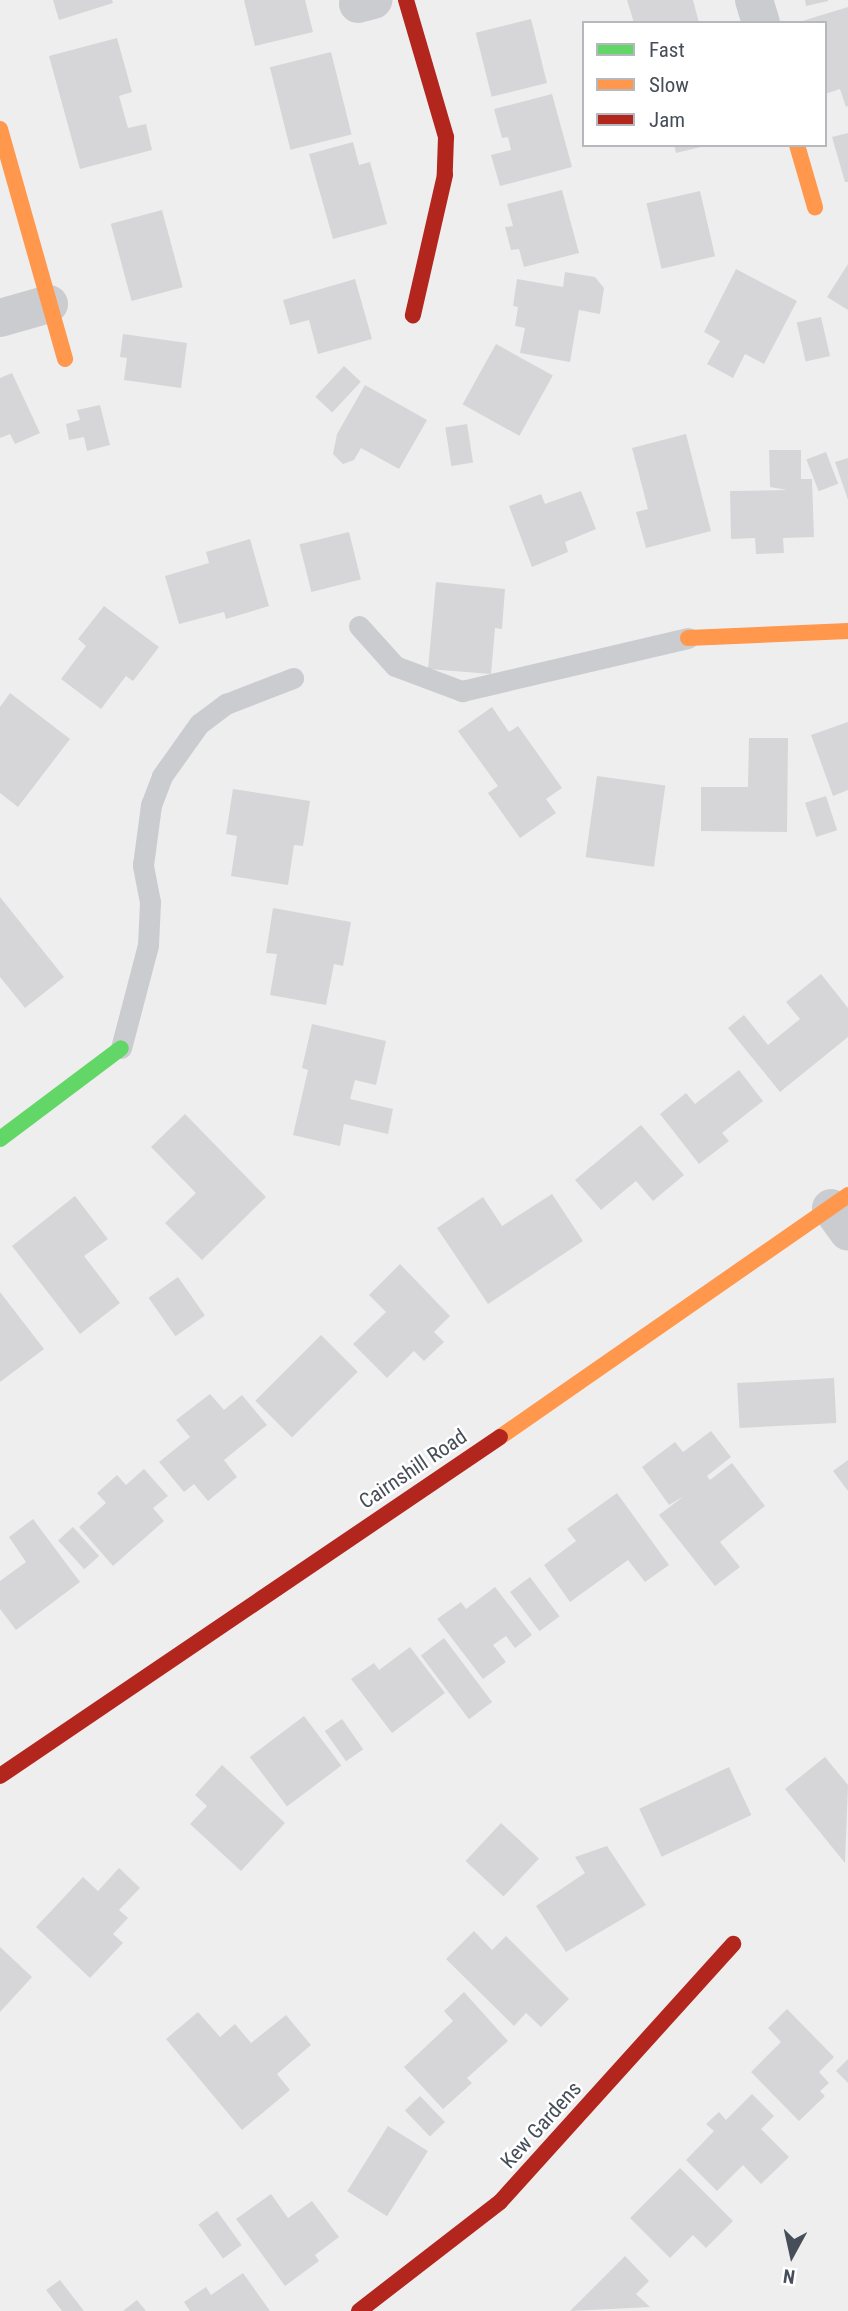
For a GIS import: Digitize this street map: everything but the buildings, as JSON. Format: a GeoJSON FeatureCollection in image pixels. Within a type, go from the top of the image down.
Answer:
{"type":"FeatureCollection","features":[{"type":"Feature","properties":{"kind":"street"},"geometry":{"type":"LineString","coordinates":[[406,0],[446,137],[445,175],[413,315]]}},
{"type":"Feature","properties":{"kind":"street"},"geometry":{"type":"LineString","coordinates":[[754,0],[760,21]]}},
{"type":"Feature","properties":{"kind":"street"},"geometry":{"type":"LineString","coordinates":[[0,129],[65,359]]}},
{"type":"Feature","properties":{"kind":"street"},"geometry":{"type":"LineString","coordinates":[[798,147],[815,206]]}},
{"type":"Feature","properties":{"kind":"street"},"geometry":{"type":"LineString","coordinates":[[0,318],[49,304]]}},
{"type":"Feature","properties":{"kind":"street"},"geometry":{"type":"LineString","coordinates":[[688,638],[848,631]]}},
{"type":"Feature","properties":{"kind":"street"},"geometry":{"type":"LineString","coordinates":[[0,1139],[121,1048]]}},
{"type":"Feature","properties":{"kind":"street","name":"Cairnshill Road"},"geometry":{"type":"LineString","coordinates":[[0,1776],[843,1211]]}},
{"type":"Feature","properties":{"kind":"street","name":"Kew Gardens"},"geometry":{"type":"LineString","coordinates":[[359,2311],[500,2202],[733,1944]]}},
{"type":"Feature","properties":{"kind":"lane"},"geometry":{"type":"LineString","coordinates":[[359,626],[395,666],[462,691],[688,638]]}},
{"type":"Feature","properties":{"kind":"lane"},"geometry":{"type":"LineString","coordinates":[[121,1048],[148,945],[150,902],[143,865],[151,805],[162,776],[199,724],[226,704],[293,678]]}},
{"type":"Feature","properties":{"kind":"traffic: fast"},"geometry":{"type":"LineString","coordinates":[[0,1139],[121,1048]]}},
{"type":"Feature","properties":{"kind":"traffic: slow"},"geometry":{"type":"LineString","coordinates":[[0,129],[65,359]]}},
{"type":"Feature","properties":{"kind":"traffic: slow"},"geometry":{"type":"LineString","coordinates":[[798,147],[815,207]]}},
{"type":"Feature","properties":{"kind":"traffic: slow"},"geometry":{"type":"LineString","coordinates":[[688,638],[848,631]]}},
{"type":"Feature","properties":{"kind":"traffic: slow"},"geometry":{"type":"LineString","coordinates":[[500,1437],[848,1195]]}},
{"type":"Feature","properties":{"kind":"traffic: jam"},"geometry":{"type":"LineString","coordinates":[[406,0],[446,137],[445,175],[413,315]]}},
{"type":"Feature","properties":{"kind":"traffic: jam"},"geometry":{"type":"LineString","coordinates":[[0,1776],[500,1437]]}},
{"type":"Feature","properties":{"kind":"traffic: jam"},"geometry":{"type":"LineString","coordinates":[[359,2311],[500,2202],[733,1944]]}}]}
